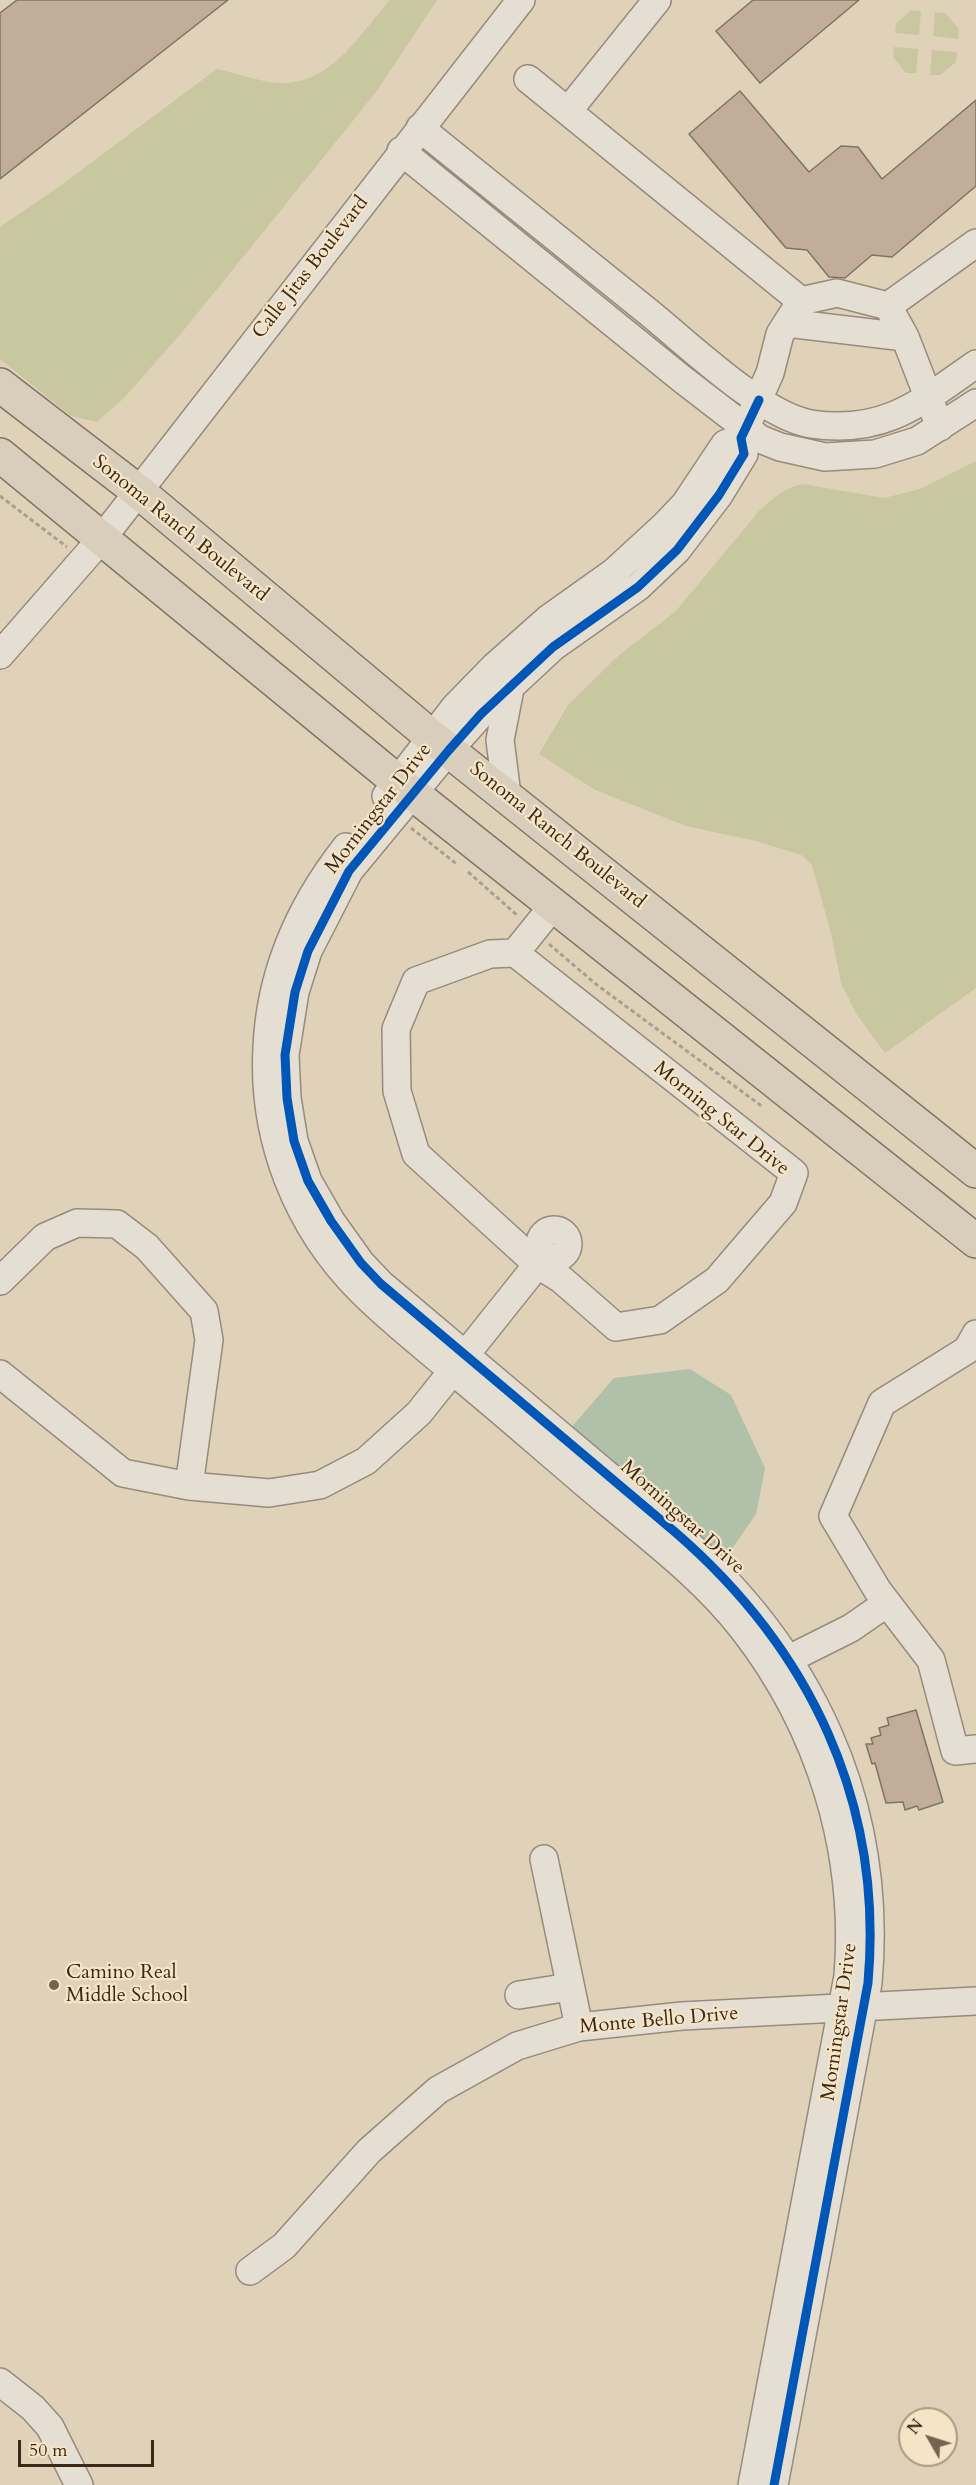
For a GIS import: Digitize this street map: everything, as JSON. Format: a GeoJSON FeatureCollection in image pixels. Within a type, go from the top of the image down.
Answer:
{"type":"FeatureCollection","features":[{"type":"Feature","properties":{"kind":"main road","name":"Sonoma Ranch Boulevard"},"geometry":{"type":"LineString","coordinates":[[0,385],[139,492],[441,744],[976,1171]]}},
{"type":"Feature","properties":{"kind":"main road"},"geometry":{"type":"LineString","coordinates":[[0,455],[103,537],[405,787],[976,1240]]}},
{"type":"Feature","properties":{"kind":"street","name":"Calle Jitas Boulevard"},"geometry":{"type":"LineString","coordinates":[[0,655],[103,537],[139,492],[401,151],[521,0]]}},
{"type":"Feature","properties":{"kind":"street"},"geometry":{"type":"LineString","coordinates":[[568,111],[657,0]]}},
{"type":"Feature","properties":{"kind":"street"},"geometry":{"type":"LineString","coordinates":[[528,79],[568,111],[794,312],[904,337]]}},
{"type":"Feature","properties":{"kind":"street"},"geometry":{"type":"LineString","coordinates":[[420,128],[759,400],[782,414],[802,422],[841,426],[886,420],[927,398],[976,364]]}},
{"type":"Feature","properties":{"kind":"street"},"geometry":{"type":"LineString","coordinates":[[401,151],[682,379],[743,433],[780,447],[825,457],[875,454],[898,448],[940,427],[976,403]]}},
{"type":"Feature","properties":{"kind":"street"},"geometry":{"type":"LineString","coordinates":[[888,306],[976,243]]}},
{"type":"Feature","properties":{"kind":"street"},"geometry":{"type":"LineString","coordinates":[[441,744],[510,689],[555,630],[685,504],[725,444],[743,433],[770,373],[780,334],[794,312],[837,293],[888,306],[904,337],[940,427]]}},
{"type":"Feature","properties":{"kind":"street"},"geometry":{"type":"LineString","coordinates":[[441,744],[455,707],[495,666],[555,630]]}},
{"type":"Feature","properties":{"kind":"street"},"geometry":{"type":"LineString","coordinates":[[507,795],[500,740],[510,689]]}},
{"type":"Feature","properties":{"kind":"street","name":"Morningstar Drive"},"geometry":{"type":"LineString","coordinates":[[441,744],[326,873],[292,932],[270,1006],[266,1069],[268,1097],[277,1148],[298,1203],[326,1251],[377,1307],[458,1362],[696,1577],[743,1628],[780,1663],[781,1681],[821,1769],[838,1825],[848,1898],[850,1928],[848,1968],[853,2008],[774,2485]]}},
{"type":"Feature","properties":{"kind":"street"},"geometry":{"type":"LineString","coordinates":[[0,1374],[123,1473],[189,1486],[269,1493],[320,1485],[366,1461],[419,1413],[541,1260],[416,1154],[397,1091],[396,1029],[416,981],[490,954],[515,953],[554,906]]}},
{"type":"Feature","properties":{"kind":"street","name":"Morning Star Drive"},"geometry":{"type":"LineString","coordinates":[[515,953],[794,1173],[783,1203],[717,1280],[660,1320],[616,1327],[541,1260]]}},
{"type":"Feature","properties":{"kind":"street"},"geometry":{"type":"LineString","coordinates":[[0,1281],[45,1237],[77,1223],[117,1224],[147,1247],[204,1311],[209,1340],[189,1486]]}},
{"type":"Feature","properties":{"kind":"street"},"geometry":{"type":"LineString","coordinates":[[974,1354],[882,1402],[832,1516],[882,1596],[931,1660],[955,1750],[976,1749]]}},
{"type":"Feature","properties":{"kind":"street"},"geometry":{"type":"LineString","coordinates":[[780,1663],[851,1628],[882,1596]]}},
{"type":"Feature","properties":{"kind":"street"},"geometry":{"type":"LineString","coordinates":[[544,1859],[579,2027]]}},
{"type":"Feature","properties":{"kind":"street"},"geometry":{"type":"LineString","coordinates":[[519,1995],[570,1987]]}},
{"type":"Feature","properties":{"kind":"street","name":"Monte Bello Drive"},"geometry":{"type":"LineString","coordinates":[[250,2271],[284,2246],[369,2151],[438,2090],[517,2046],[579,2027],[682,2016],[976,2001]]}},
{"type":"Feature","properties":{"kind":"street","name":"Morningstar Drive"},"geometry":{"type":"LineString","coordinates":[[752,2485],[853,2008]]}},
{"type":"Feature","properties":{"kind":"street"},"geometry":{"type":"LineString","coordinates":[[0,2382],[33,2408],[50,2427],[79,2485]]}},
{"type":"Feature","properties":{"kind":"shaded area"},"geometry":{"type":"Polygon","coordinates":[[[390,0],[437,0],[376,92],[183,331],[125,397],[97,422],[71,416],[0,359],[0,227],[60,186],[217,69],[277,83],[303,80],[318,74],[345,53],[390,0]]]}},
{"type":"Feature","properties":{"kind":"shaded area"},"geometry":{"type":"Polygon","coordinates":[[[911,10],[921,11],[919,35],[895,33],[896,24],[911,10]]]}},
{"type":"Feature","properties":{"kind":"shaded area"},"geometry":{"type":"Polygon","coordinates":[[[935,12],[945,13],[959,29],[958,39],[933,36],[935,12]]]}},
{"type":"Feature","properties":{"kind":"shaded area"},"geometry":{"type":"Polygon","coordinates":[[[894,47],[918,49],[916,73],[906,73],[893,57],[894,47]]]}},
{"type":"Feature","properties":{"kind":"shaded area"},"geometry":{"type":"Polygon","coordinates":[[[932,50],[957,52],[956,62],[940,75],[930,75],[932,50]]]}},
{"type":"Feature","properties":{"kind":"shaded area"},"geometry":{"type":"Polygon","coordinates":[[[976,461],[976,988],[885,1053],[857,1015],[841,983],[831,933],[812,865],[801,855],[756,841],[686,826],[595,790],[539,754],[568,705],[618,656],[676,611],[760,510],[780,494],[803,484],[884,498],[920,489],[976,461]]]}},
{"type":"Feature","properties":{"kind":"shaded area"},"geometry":{"type":"Polygon","coordinates":[[[690,1369],[731,1395],[765,1468],[756,1514],[723,1562],[569,1430],[614,1378],[690,1369]]]}},
{"type":"Feature","properties":{"kind":"building"},"geometry":{"type":"Polygon","coordinates":[[[17,0],[228,0],[0,179],[0,13],[17,0]]]}},
{"type":"Feature","properties":{"kind":"building"},"geometry":{"type":"Polygon","coordinates":[[[753,0],[859,0],[760,83],[716,31],[753,0]]]}},
{"type":"Feature","properties":{"kind":"building"},"geometry":{"type":"Polygon","coordinates":[[[740,91],[809,172],[841,146],[858,147],[882,179],[976,100],[976,186],[892,257],[872,255],[845,278],[829,277],[807,250],[786,248],[689,134],[740,91]]]}},
{"type":"Feature","properties":{"kind":"building"},"geometry":{"type":"Polygon","coordinates":[[[916,1710],[943,1802],[919,1810],[917,1806],[905,1810],[903,1802],[886,1803],[875,1763],[872,1764],[866,1744],[873,1744],[871,1738],[881,1735],[879,1728],[889,1725],[887,1718],[916,1710]]]}},
{"type":"Feature","properties":{"kind":"cycle path"},"geometry":{"type":"LineString","coordinates":[[759,400],[741,438],[744,454],[719,495],[677,550],[638,587],[553,647],[481,714],[349,871],[308,951],[295,992],[285,1055],[287,1098],[294,1141],[308,1181],[331,1221],[361,1263],[381,1284],[675,1532],[723,1578],[764,1626],[800,1678],[828,1733],[850,1792],[864,1853],[870,1916],[868,1983],[774,2485]]}},
{"type":"Feature","properties":{"kind":"place","name":"Camino Real Middle School"},"geometry":{"type":"Point","coordinates":[54,1985]}}]}
